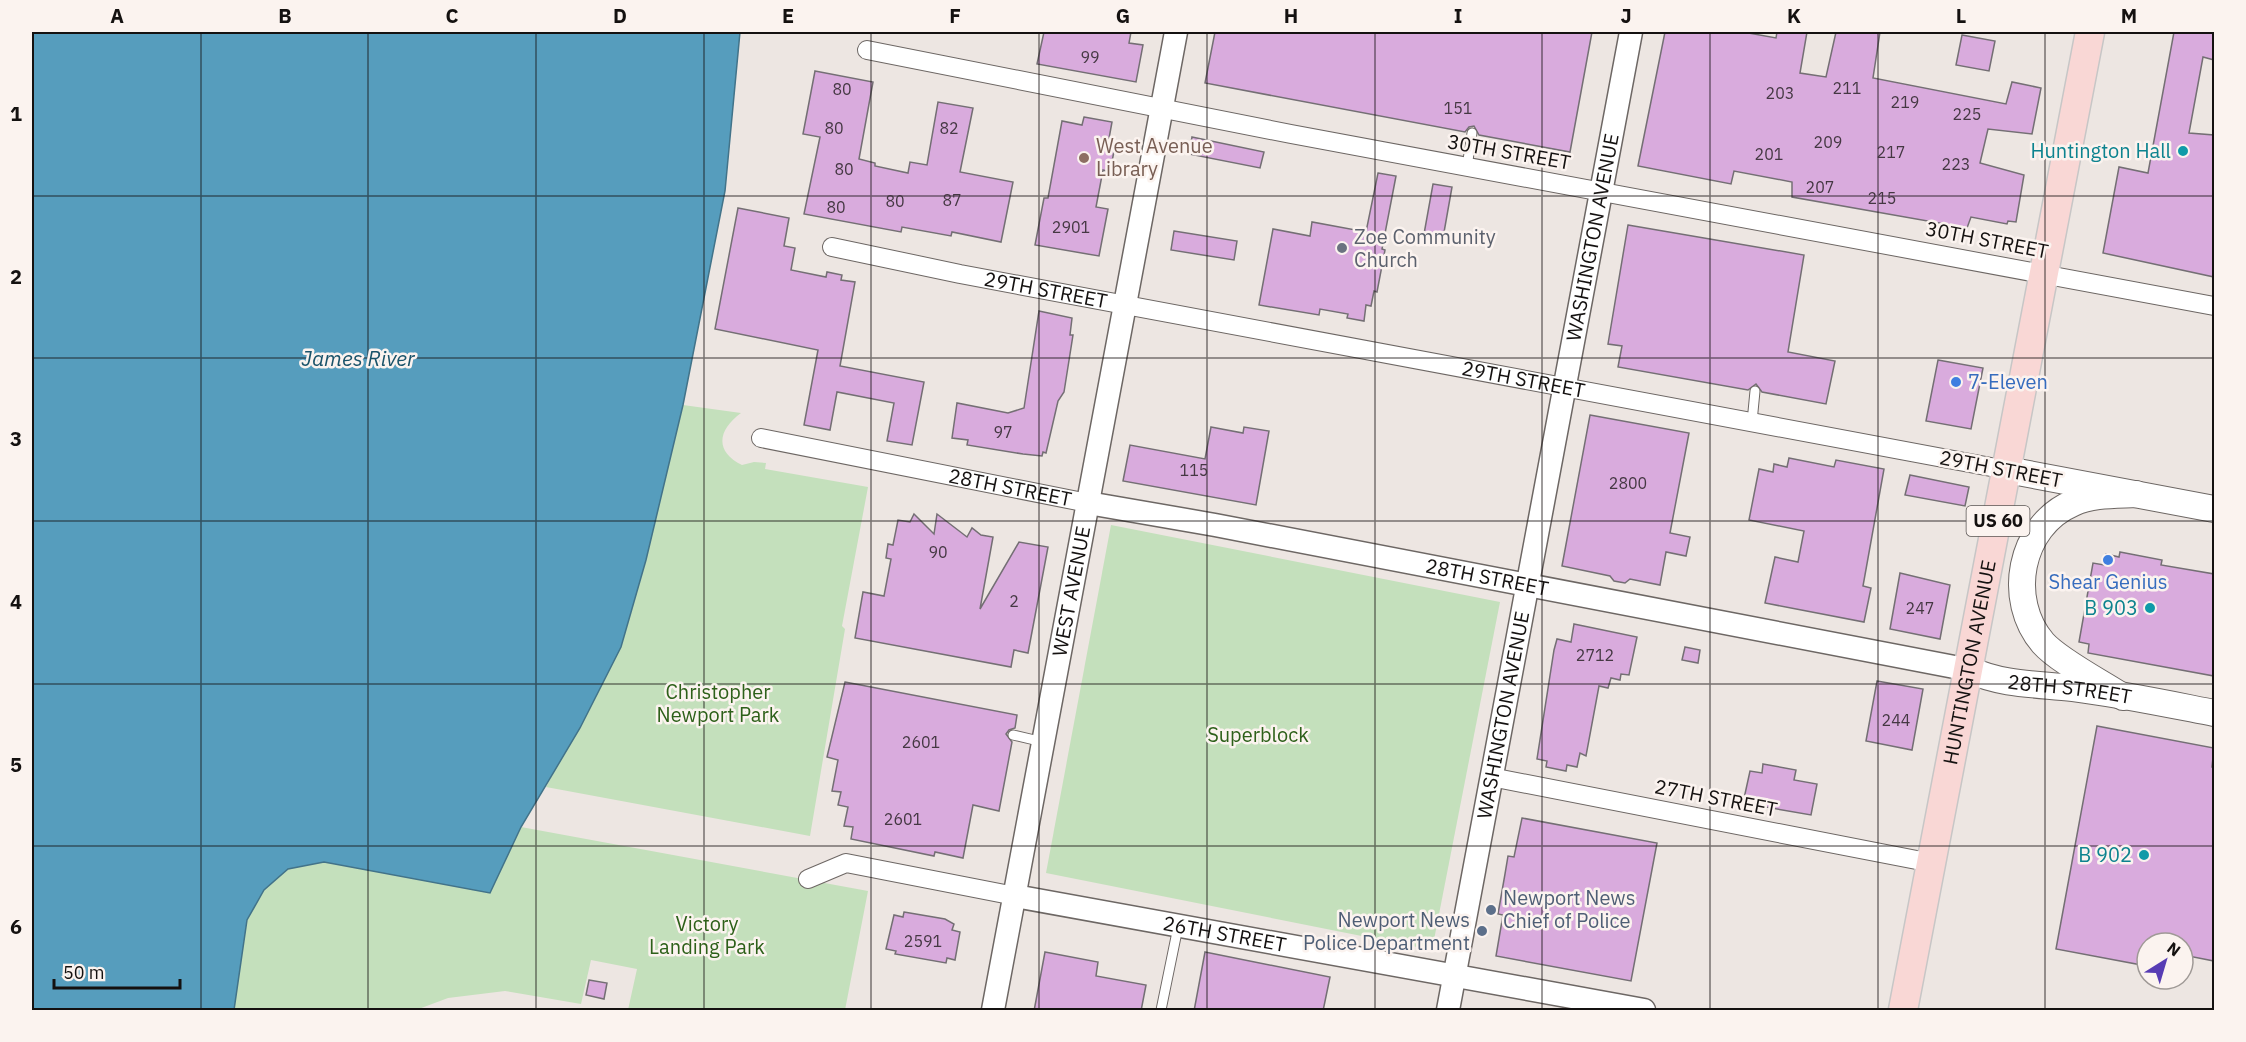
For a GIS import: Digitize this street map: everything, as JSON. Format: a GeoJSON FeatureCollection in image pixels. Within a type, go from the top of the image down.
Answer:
{"type":"FeatureCollection","features":[{"type":"Feature","properties":{"kind":"main road","name":"HUNTINGTON AVENUE"},"geometry":{"type":"LineString","coordinates":[[1903,1011],[1970,670],[2090,32]]}},
{"type":"Feature","properties":{"kind":"main road","name":"29TH STREET"},"geometry":{"type":"LineString","coordinates":[[2007,470],[2214,509]]}},
{"type":"Feature","properties":{"kind":"main road"},"geometry":{"type":"LineString","coordinates":[[2123,697],[2043,643],[2025,612],[2021,574],[2034,537],[2060,509],[2092,496],[2136,494]]}},
{"type":"Feature","properties":{"kind":"main road","name":"28TH STREET"},"geometry":{"type":"LineString","coordinates":[[1970,670],[1986,678],[2123,697],[2214,713]]}},
{"type":"Feature","properties":{"kind":"street","name":"WEST AVENUE"},"geometry":{"type":"LineString","coordinates":[[993,1011],[1176,32]]}},
{"type":"Feature","properties":{"kind":"street","name":"WASHINGTON AVENUE"},"geometry":{"type":"LineString","coordinates":[[1448,1011],[1631,32]]}},
{"type":"Feature","properties":{"kind":"street","name":"30TH STREET"},"geometry":{"type":"LineString","coordinates":[[867,50],[1467,167],[2214,306]]}},
{"type":"Feature","properties":{"kind":"street","name":"29TH STREET"},"geometry":{"type":"LineString","coordinates":[[832,248],[2007,470]]}},
{"type":"Feature","properties":{"kind":"street","name":"28TH STREET"},"geometry":{"type":"LineString","coordinates":[[761,438],[1088,503],[1970,670]]}},
{"type":"Feature","properties":{"kind":"street","name":"27TH STREET"},"geometry":{"type":"LineString","coordinates":[[1491,777],[1932,863]]}},
{"type":"Feature","properties":{"kind":"street","name":"26TH STREET"},"geometry":{"type":"LineString","coordinates":[[808,879],[846,863],[1178,927],[1644,1011]]}},
{"type":"Feature","properties":{"kind":"lane"},"geometry":{"type":"LineString","coordinates":[[1467,167],[1472,133]]}},
{"type":"Feature","properties":{"kind":"lane"},"geometry":{"type":"LineString","coordinates":[[1752,422],[1755,391]]}},
{"type":"Feature","properties":{"kind":"lane"},"geometry":{"type":"LineString","coordinates":[[1013,735],[1043,742]]}},
{"type":"Feature","properties":{"kind":"lane"},"geometry":{"type":"LineString","coordinates":[[1161,1011],[1178,927]]}},
{"type":"Feature","properties":{"kind":"green space","name":"Christopher Newport Park"},"geometry":{"type":"Polygon","coordinates":[[[683,405],[741,413],[728,426],[722,440],[727,453],[742,465],[754,462],[766,463],[765,469],[868,487],[842,626],[845,629],[810,836],[546,787],[621,647],[646,560],[683,405]]]}},
{"type":"Feature","properties":{"kind":"green space","name":"Superblock"},"geometry":{"type":"Polygon","coordinates":[[[1111,525],[1500,602],[1432,950],[1046,873],[1111,525]]]}},
{"type":"Feature","properties":{"kind":"green space","name":"Victory Landing Park"},"geometry":{"type":"Polygon","coordinates":[[[521,827],[868,891],[845,1010],[628,1010],[637,969],[591,960],[581,1004],[505,991],[448,998],[416,1010],[234,1010],[247,920],[264,890],[288,869],[324,862],[490,893],[521,827]]]}},
{"type":"Feature","properties":{"kind":"water","name":"James River"},"geometry":{"type":"Polygon","coordinates":[[[32,32],[740,32],[725,191],[683,405],[646,560],[621,647],[580,728],[521,827],[490,893],[324,862],[288,869],[264,890],[247,920],[234,1010],[32,1010],[32,32]]]}},
{"type":"Feature","properties":{"kind":"building"},"geometry":{"type":"Polygon","coordinates":[[[1044,32],[1131,32],[1129,43],[1143,45],[1136,82],[1037,64],[1044,32]]]}},
{"type":"Feature","properties":{"kind":"building"},"geometry":{"type":"Polygon","coordinates":[[[1215,32],[1592,32],[1570,152],[1479,135],[1474,126],[1469,127],[1465,132],[1205,83],[1215,32]]]}},
{"type":"Feature","properties":{"kind":"building"},"geometry":{"type":"Polygon","coordinates":[[[1665,32],[1743,32],[1776,38],[1777,32],[1807,32],[1800,73],[1826,77],[1836,32],[1880,32],[1873,78],[2006,104],[2012,82],[2041,88],[2032,134],[1988,129],[1980,163],[2024,175],[2016,222],[2008,221],[2007,224],[1971,217],[1967,228],[1792,197],[1792,182],[1734,171],[1731,184],[1638,166],[1665,32]]]}},
{"type":"Feature","properties":{"kind":"building","name":"Huntington Hall"},"geometry":{"type":"Polygon","coordinates":[[[2174,32],[2214,32],[2214,60],[2203,57],[2189,133],[2214,135],[2214,277],[2103,253],[2119,167],[2148,173],[2174,32]]]}},
{"type":"Feature","properties":{"kind":"building"},"geometry":{"type":"Polygon","coordinates":[[[1962,35],[1995,41],[1989,71],[1956,65],[1962,35]]]}},
{"type":"Feature","properties":{"kind":"building"},"geometry":{"type":"Polygon","coordinates":[[[815,71],[873,82],[859,159],[875,163],[875,166],[908,173],[910,162],[927,165],[938,102],[973,108],[960,172],[1013,182],[1001,242],[952,232],[951,236],[902,227],[901,232],[804,214],[820,137],[803,134],[815,71]]]}},
{"type":"Feature","properties":{"kind":"building"},"geometry":{"type":"Polygon","coordinates":[[[1084,117],[1112,122],[1108,144],[1115,146],[1110,172],[1103,170],[1096,207],[1108,209],[1099,256],[1035,245],[1044,198],[1048,198],[1062,121],[1082,125],[1084,117]]]}},
{"type":"Feature","properties":{"kind":"building"},"geometry":{"type":"Polygon","coordinates":[[[1192,137],[1264,152],[1260,168],[1189,154],[1192,137]]]}},
{"type":"Feature","properties":{"kind":"building","name":"Zoe Community Church"},"geometry":{"type":"Polygon","coordinates":[[[1378,173],[1396,176],[1382,249],[1385,250],[1377,292],[1374,291],[1371,306],[1366,305],[1364,321],[1347,318],[1348,314],[1320,309],[1319,315],[1259,305],[1273,229],[1310,236],[1312,222],[1366,232],[1378,173]]]}},
{"type":"Feature","properties":{"kind":"building"},"geometry":{"type":"Polygon","coordinates":[[[1433,184],[1452,187],[1443,238],[1424,234],[1433,184]]]}},
{"type":"Feature","properties":{"kind":"building"},"geometry":{"type":"Polygon","coordinates":[[[738,208],[789,218],[784,246],[795,248],[791,270],[826,277],[827,272],[842,275],[841,280],[855,282],[840,366],[924,382],[912,445],[887,441],[894,403],[837,392],[830,430],[804,425],[818,350],[715,329],[738,208]]]}},
{"type":"Feature","properties":{"kind":"building"},"geometry":{"type":"Polygon","coordinates":[[[1628,225],[1804,255],[1788,352],[1835,361],[1826,404],[1762,392],[1756,384],[1748,390],[1618,367],[1622,346],[1608,344],[1628,225]]]}},
{"type":"Feature","properties":{"kind":"building"},"geometry":{"type":"Polygon","coordinates":[[[1174,231],[1237,241],[1234,260],[1171,250],[1174,231]]]}},
{"type":"Feature","properties":{"kind":"building"},"geometry":{"type":"Polygon","coordinates":[[[1039,311],[1072,318],[1070,335],[1073,335],[1064,392],[1058,401],[1046,453],[1043,452],[1042,456],[1023,454],[967,445],[968,440],[952,438],[957,403],[1008,413],[1024,408],[1039,311]]]}},
{"type":"Feature","properties":{"kind":"building"},"geometry":{"type":"Polygon","coordinates":[[[1938,360],[1983,368],[1971,429],[1926,421],[1938,360]]]}},
{"type":"Feature","properties":{"kind":"building"},"geometry":{"type":"Polygon","coordinates":[[[1590,415],[1689,433],[1670,533],[1690,537],[1686,556],[1666,552],[1660,585],[1630,579],[1625,583],[1614,581],[1610,576],[1562,566],[1590,415]]]}},
{"type":"Feature","properties":{"kind":"building"},"geometry":{"type":"Polygon","coordinates":[[[1211,427],[1243,433],[1244,427],[1269,431],[1256,505],[1123,481],[1130,445],[1205,459],[1211,427]]]}},
{"type":"Feature","properties":{"kind":"building"},"geometry":{"type":"Polygon","coordinates":[[[1789,458],[1834,467],[1836,460],[1884,469],[1863,586],[1871,588],[1864,622],[1765,603],[1775,557],[1798,562],[1804,531],[1749,520],[1759,469],[1773,472],[1774,464],[1787,467],[1789,458]]]}},
{"type":"Feature","properties":{"kind":"building"},"geometry":{"type":"Polygon","coordinates":[[[1910,475],[1969,487],[1965,506],[1905,495],[1910,475]]]}},
{"type":"Feature","properties":{"kind":"building"},"geometry":{"type":"Polygon","coordinates":[[[914,514],[934,534],[937,514],[967,537],[972,528],[981,535],[993,537],[980,609],[1019,542],[1048,547],[1028,653],[1014,650],[1011,667],[855,638],[863,592],[884,596],[891,559],[886,558],[888,544],[893,545],[898,520],[910,522],[914,514]]]}},
{"type":"Feature","properties":{"kind":"building","name":"B 903"},"geometry":{"type":"Polygon","coordinates":[[[2120,552],[2162,560],[2161,565],[2214,574],[2214,676],[2088,653],[2089,644],[2079,642],[2093,563],[2104,565],[2106,554],[2119,557],[2120,552]]]}},
{"type":"Feature","properties":{"kind":"building"},"geometry":{"type":"Polygon","coordinates":[[[1900,573],[1950,585],[1940,639],[1890,629],[1900,573]]]}},
{"type":"Feature","properties":{"kind":"building"},"geometry":{"type":"Polygon","coordinates":[[[1574,624],[1637,637],[1629,675],[1621,674],[1620,680],[1611,678],[1608,688],[1599,686],[1586,756],[1580,753],[1577,767],[1567,765],[1566,771],[1546,767],[1547,761],[1537,759],[1557,639],[1571,642],[1574,624]]]}},
{"type":"Feature","properties":{"kind":"building"},"geometry":{"type":"Polygon","coordinates":[[[1685,647],[1700,650],[1698,663],[1682,660],[1685,647]]]}},
{"type":"Feature","properties":{"kind":"building"},"geometry":{"type":"Polygon","coordinates":[[[1877,681],[1923,689],[1912,750],[1866,741],[1877,681]]]}},
{"type":"Feature","properties":{"kind":"building"},"geometry":{"type":"Polygon","coordinates":[[[845,682],[1017,715],[1015,728],[1006,734],[1012,742],[999,811],[973,805],[963,858],[935,852],[934,856],[851,839],[853,827],[844,826],[848,807],[838,805],[841,792],[832,791],[838,760],[827,757],[845,682]]]}},
{"type":"Feature","properties":{"kind":"building","name":"B 902"},"geometry":{"type":"Polygon","coordinates":[[[2097,726],[2214,748],[2212,767],[2214,768],[2214,961],[2195,957],[2195,931],[2135,931],[2135,964],[2056,949],[2097,726]]]}},
{"type":"Feature","properties":{"kind":"building"},"geometry":{"type":"Polygon","coordinates":[[[1763,764],[1796,770],[1794,780],[1817,784],[1811,815],[1743,803],[1750,771],[1762,773],[1763,764]]]}},
{"type":"Feature","properties":{"kind":"building"},"geometry":{"type":"Polygon","coordinates":[[[1522,818],[1657,843],[1631,981],[1496,956],[1503,915],[1498,914],[1508,856],[1514,857],[1522,818]]]}},
{"type":"Feature","properties":{"kind":"building"},"geometry":{"type":"Polygon","coordinates":[[[904,912],[945,919],[954,924],[952,930],[960,932],[955,960],[947,958],[946,963],[895,954],[896,951],[886,949],[894,915],[903,917],[904,912]]]}},
{"type":"Feature","properties":{"kind":"building"},"geometry":{"type":"Polygon","coordinates":[[[1045,952],[1098,962],[1096,976],[1146,985],[1141,1011],[1034,1011],[1045,952]]]}},
{"type":"Feature","properties":{"kind":"building"},"geometry":{"type":"Polygon","coordinates":[[[1205,952],[1330,977],[1323,1011],[1194,1011],[1205,952]]]}},
{"type":"Feature","properties":{"kind":"building"},"geometry":{"type":"Polygon","coordinates":[[[589,980],[607,983],[604,999],[586,995],[589,980]]]}},
{"type":"Feature","properties":{"kind":"place","name":"Huntington Hall"},"geometry":{"type":"Point","coordinates":[2183,151]}},
{"type":"Feature","properties":{"kind":"place","name":"West Avenue Library"},"geometry":{"type":"Point","coordinates":[1084,158]}},
{"type":"Feature","properties":{"kind":"place","name":"Zoe Community Church"},"geometry":{"type":"Point","coordinates":[1342,248]}},
{"type":"Feature","properties":{"kind":"place","name":"7-Eleven"},"geometry":{"type":"Point","coordinates":[1956,382]}},
{"type":"Feature","properties":{"kind":"place","name":"Shear Genius"},"geometry":{"type":"Point","coordinates":[2108,560]}},
{"type":"Feature","properties":{"kind":"place","name":"B 903"},"geometry":{"type":"Point","coordinates":[2150,608]}},
{"type":"Feature","properties":{"kind":"place","name":"B 902"},"geometry":{"type":"Point","coordinates":[2144,855]}},
{"type":"Feature","properties":{"kind":"place","name":"Newport News Chief of Police"},"geometry":{"type":"Point","coordinates":[1491,910]}},
{"type":"Feature","properties":{"kind":"place","name":"Newport News Police Department"},"geometry":{"type":"Point","coordinates":[1482,931]}}]}
